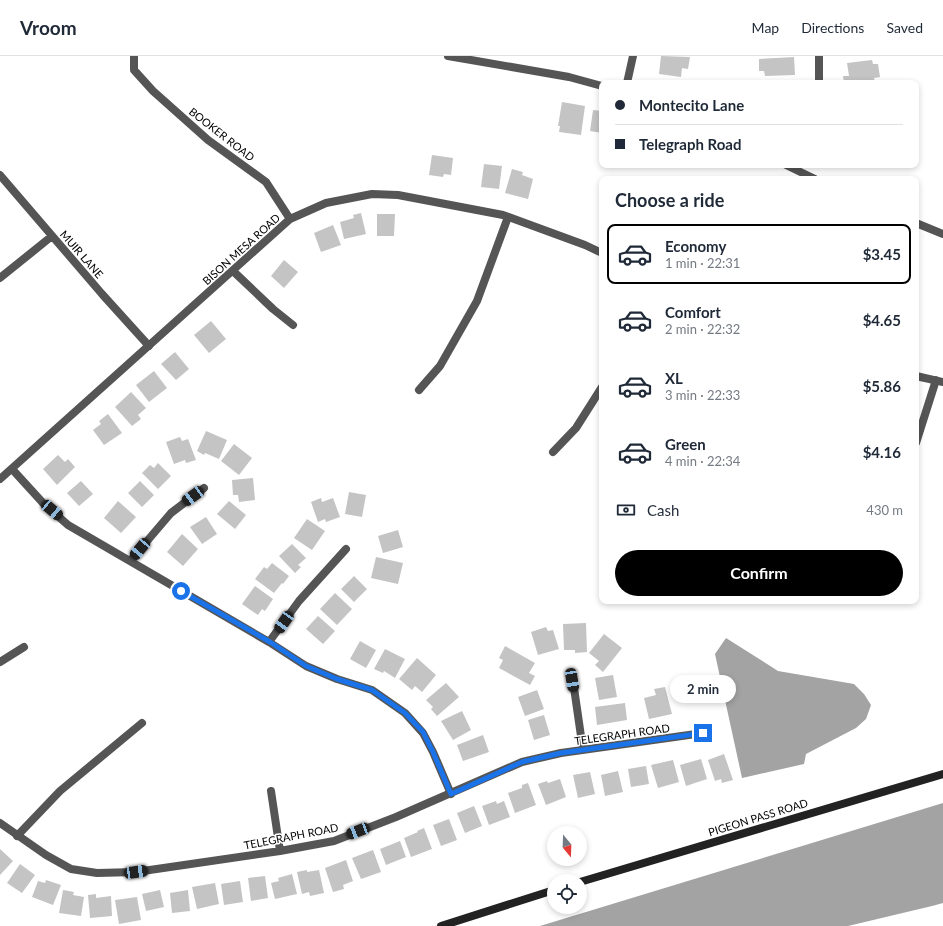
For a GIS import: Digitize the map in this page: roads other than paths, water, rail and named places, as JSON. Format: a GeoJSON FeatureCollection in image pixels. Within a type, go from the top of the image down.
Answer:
{"type":"FeatureCollection","features":[{"type":"Feature","properties":{"kind":"street","name":"BOOKER ROAD"},"geometry":{"type":"LineString","coordinates":[[134,56],[134,70],[153,91],[208,140],[266,182],[290,219]]}},
{"type":"Feature","properties":{"kind":"street"},"geometry":{"type":"LineString","coordinates":[[448,56],[569,77],[599,85]]}},
{"type":"Feature","properties":{"kind":"street"},"geometry":{"type":"LineString","coordinates":[[629,80],[633,56]]}},
{"type":"Feature","properties":{"kind":"street"},"geometry":{"type":"LineString","coordinates":[[819,56],[819,80]]}},
{"type":"Feature","properties":{"kind":"street"},"geometry":{"type":"LineString","coordinates":[[794,168],[809,176]]}},
{"type":"Feature","properties":{"kind":"street","name":"MUIR LANE"},"geometry":{"type":"LineString","coordinates":[[0,175],[149,346]]}},
{"type":"Feature","properties":{"kind":"street","name":"BISON MESA ROAD"},"geometry":{"type":"LineString","coordinates":[[0,479],[290,219],[326,204],[372,194],[398,195],[508,217],[599,252]]}},
{"type":"Feature","properties":{"kind":"street"},"geometry":{"type":"LineString","coordinates":[[419,390],[440,366],[477,301],[508,217]]}},
{"type":"Feature","properties":{"kind":"street"},"geometry":{"type":"LineString","coordinates":[[919,224],[943,234]]}},
{"type":"Feature","properties":{"kind":"street"},"geometry":{"type":"LineString","coordinates":[[0,278],[52,236]]}},
{"type":"Feature","properties":{"kind":"street"},"geometry":{"type":"LineString","coordinates":[[233,271],[273,309],[293,325]]}},
{"type":"Feature","properties":{"kind":"street"},"geometry":{"type":"LineString","coordinates":[[919,377],[940,381],[919,435]]}},
{"type":"Feature","properties":{"kind":"street"},"geometry":{"type":"LineString","coordinates":[[553,452],[576,428],[599,391]]}},
{"type":"Feature","properties":{"kind":"street"},"geometry":{"type":"LineString","coordinates":[[12,468],[43,503],[68,524],[130,562],[270,642],[306,666],[337,679],[372,690],[405,713],[423,732],[451,794]]}},
{"type":"Feature","properties":{"kind":"street"},"geometry":{"type":"LineString","coordinates":[[130,562],[171,513],[204,488]]}},
{"type":"Feature","properties":{"kind":"street"},"geometry":{"type":"LineString","coordinates":[[270,642],[299,601],[346,549]]}},
{"type":"Feature","properties":{"kind":"street"},"geometry":{"type":"LineString","coordinates":[[0,662],[24,646]]}},
{"type":"Feature","properties":{"kind":"street"},"geometry":{"type":"LineString","coordinates":[[572,680],[583,750]]}},
{"type":"Feature","properties":{"kind":"street"},"geometry":{"type":"LineString","coordinates":[[17,836],[60,791],[142,723]]}},
{"type":"Feature","properties":{"kind":"street","name":"TELEGRAPH ROAD"},"geometry":{"type":"LineString","coordinates":[[0,823],[46,855],[71,868],[97,873],[136,872],[280,851],[334,841],[451,794],[522,762],[561,753],[703,733]]}},
{"type":"Feature","properties":{"kind":"street","name":"PIGEON PASS ROAD"},"geometry":{"type":"LineString","coordinates":[[587,880],[943,774]]}},
{"type":"Feature","properties":{"kind":"street"},"geometry":{"type":"LineString","coordinates":[[271,791],[280,851]]}},
{"type":"Feature","properties":{"kind":"street"},"geometry":{"type":"LineString","coordinates":[[441,926],[547,892]]}}]}
